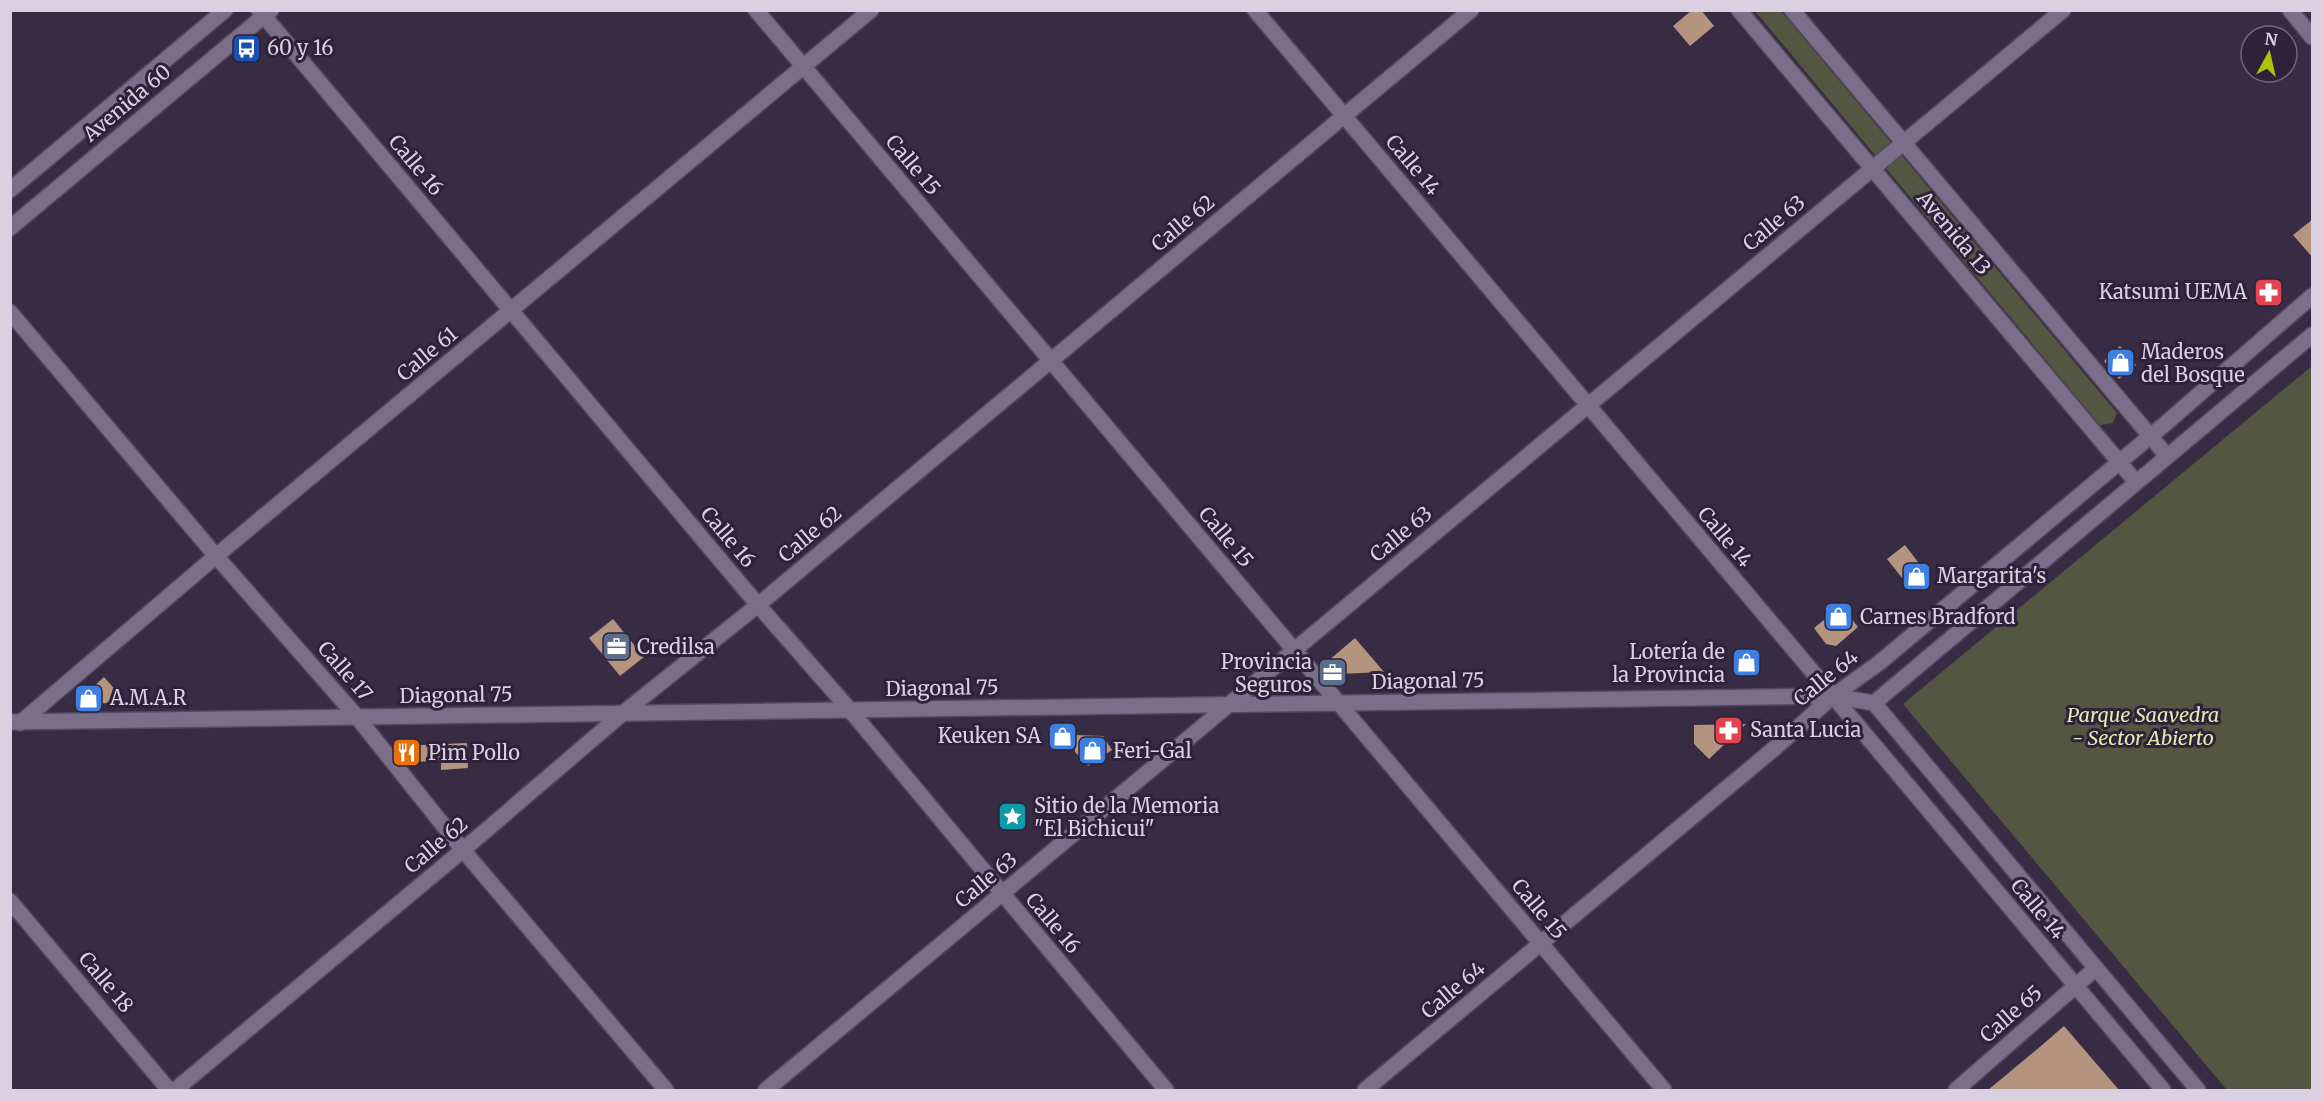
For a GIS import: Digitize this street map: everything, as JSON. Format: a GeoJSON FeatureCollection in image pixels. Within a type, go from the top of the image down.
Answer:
{"type":"FeatureCollection","features":[{"type":"Feature","properties":{"kind":"street","name":"Avenida 60"},"geometry":{"type":"LineString","coordinates":[[10,190],[225,10]]}},
{"type":"Feature","properties":{"kind":"street","name":"Calle 15"},"geometry":{"type":"LineString","coordinates":[[756,10],[1294,651],[1341,703],[1664,1090]]}},
{"type":"Feature","properties":{"kind":"street","name":"Calle 61"},"geometry":{"type":"LineString","coordinates":[[14,725],[871,10]]}},
{"type":"Feature","properties":{"kind":"street","name":"Calle 14"},"geometry":{"type":"LineString","coordinates":[[1255,10],[2163,1090]]}},
{"type":"Feature","properties":{"kind":"street","name":"Calle 62"},"geometry":{"type":"LineString","coordinates":[[175,1090],[463,850],[623,713],[758,605],[1471,10]]}},
{"type":"Feature","properties":{"kind":"street","name":"Avenida 13"},"geometry":{"type":"LineString","coordinates":[[1739,10],[2136,482]]}},
{"type":"Feature","properties":{"kind":"street","name":"Avenida 13"},"geometry":{"type":"LineString","coordinates":[[1792,10],[2167,456]]}},
{"type":"Feature","properties":{"kind":"street","name":"Calle 63"},"geometry":{"type":"LineString","coordinates":[[766,1090],[1232,705],[2063,10]]}},
{"type":"Feature","properties":{"kind":"street"},"geometry":{"type":"LineString","coordinates":[[2290,10],[2313,37]]}},
{"type":"Feature","properties":{"kind":"street","name":"Avenida 60"},"geometry":{"type":"LineString","coordinates":[[10,228],[264,13]]}},
{"type":"Feature","properties":{"kind":"street","name":"Calle 16"},"geometry":{"type":"LineString","coordinates":[[264,13],[511,311],[758,605],[850,710],[1166,1090]]}},
{"type":"Feature","properties":{"kind":"street","name":"Calle 64"},"geometry":{"type":"LineString","coordinates":[[1365,1090],[1767,754],[1833,696],[1879,663],[2119,462],[2313,296]]}},
{"type":"Feature","properties":{"kind":"street","name":"Calle 17"},"geometry":{"type":"LineString","coordinates":[[10,312],[216,556],[357,717],[463,850],[666,1090]]}},
{"type":"Feature","properties":{"kind":"street"},"geometry":{"type":"LineString","coordinates":[[1874,703],[2313,335]]}},
{"type":"Feature","properties":{"kind":"street","name":"Diagonal 75"},"geometry":{"type":"LineString","coordinates":[[14,725],[357,717],[1833,696],[1874,703]]}},
{"type":"Feature","properties":{"kind":"street","name":"Calle 14"},"geometry":{"type":"LineString","coordinates":[[1874,703],[2198,1090]]}},
{"type":"Feature","properties":{"kind":"street","name":"Calle 18"},"geometry":{"type":"LineString","coordinates":[[10,901],[169,1090]]}},
{"type":"Feature","properties":{"kind":"street","name":"Calle 65"},"geometry":{"type":"LineString","coordinates":[[1956,1090],[2095,969]]}},
{"type":"Feature","properties":{"kind":"green space"},"geometry":{"type":"Polygon","coordinates":[[[1755,11],[1781,11],[2117,413],[2113,423],[2100,425],[1755,11]]]}},
{"type":"Feature","properties":{"kind":"green space","name":"Parque Saavedra - Sector Abierto"},"geometry":{"type":"Polygon","coordinates":[[[2312,366],[2312,1090],[2227,1090],[1903,704],[2312,366]]]}},
{"type":"Feature","properties":{"kind":"building"},"geometry":{"type":"Polygon","coordinates":[[[1692,10],[1701,10],[1714,26],[1690,46],[1673,26],[1692,10]]]}},
{"type":"Feature","properties":{"kind":"building"},"geometry":{"type":"Polygon","coordinates":[[[2313,219],[2313,258],[2293,235],[2313,219]]]}},
{"type":"Feature","properties":{"kind":"building","name":"Maderos del Bosque"},"geometry":{"type":"Polygon","coordinates":[[[2120,346],[2136,365],[2119,379],[2104,361],[2120,346]]]}},
{"type":"Feature","properties":{"kind":"building"},"geometry":{"type":"Polygon","coordinates":[[[1905,545],[1928,575],[1910,588],[1887,559],[1905,545]]]}},
{"type":"Feature","properties":{"kind":"building","name":"Carnes Bradford"},"geometry":{"type":"Polygon","coordinates":[[[1841,606],[1858,627],[1836,646],[1826,644],[1814,628],[1841,606]]]}},
{"type":"Feature","properties":{"kind":"building","name":"Credilsa"},"geometry":{"type":"Polygon","coordinates":[[[613,619],[644,657],[620,676],[589,638],[613,619]]]}},
{"type":"Feature","properties":{"kind":"building"},"geometry":{"type":"Polygon","coordinates":[[[1355,638],[1384,672],[1339,674],[1328,661],[1355,638]]]}},
{"type":"Feature","properties":{"kind":"building"},"geometry":{"type":"Polygon","coordinates":[[[104,677],[126,702],[74,705],[104,677]]]}},
{"type":"Feature","properties":{"kind":"building"},"geometry":{"type":"Polygon","coordinates":[[[1746,724],[1709,759],[1694,744],[1694,725],[1746,724]]]}},
{"type":"Feature","properties":{"kind":"building","name":"Feri-Gal"},"geometry":{"type":"Polygon","coordinates":[[[1075,735],[1103,736],[1112,750],[1088,766],[1075,752],[1075,735]]]}},
{"type":"Feature","properties":{"kind":"building"},"geometry":{"type":"Polygon","coordinates":[[[467,743],[468,768],[441,770],[441,761],[412,762],[398,746],[467,743]]]}},
{"type":"Feature","properties":{"kind":"building"},"geometry":{"type":"Polygon","coordinates":[[[2064,1026],[2119,1090],[1988,1090],[2041,1046],[2064,1026]]]}},
{"type":"Feature","properties":{"kind":"place","name":"60 y 16"},"geometry":{"type":"Point","coordinates":[246,48]}},
{"type":"Feature","properties":{"kind":"place","name":"Katsumi UEMA"},"geometry":{"type":"Point","coordinates":[2268,292]}},
{"type":"Feature","properties":{"kind":"place","name":"Maderos del Bosque"},"geometry":{"type":"Point","coordinates":[2120,363]}},
{"type":"Feature","properties":{"kind":"place","name":"Margarita's"},"geometry":{"type":"Point","coordinates":[1916,576]}},
{"type":"Feature","properties":{"kind":"place","name":"Carnes Bradford"},"geometry":{"type":"Point","coordinates":[1839,617]}},
{"type":"Feature","properties":{"kind":"place","name":"Credilsa"},"geometry":{"type":"Point","coordinates":[616,647]}},
{"type":"Feature","properties":{"kind":"place","name":"Lotería de la Provincia"},"geometry":{"type":"Point","coordinates":[1746,663]}},
{"type":"Feature","properties":{"kind":"place","name":"Provincia Seguros"},"geometry":{"type":"Point","coordinates":[1333,673]}},
{"type":"Feature","properties":{"kind":"place","name":"A.M.A.R"},"geometry":{"type":"Point","coordinates":[89,698]}},
{"type":"Feature","properties":{"kind":"place","name":"Santa Lucia"},"geometry":{"type":"Point","coordinates":[1729,730]}},
{"type":"Feature","properties":{"kind":"place","name":"Keuken SA"},"geometry":{"type":"Point","coordinates":[1062,736]}},
{"type":"Feature","properties":{"kind":"place","name":"Feri-Gal"},"geometry":{"type":"Point","coordinates":[1092,751]}},
{"type":"Feature","properties":{"kind":"place","name":"Pim Pollo"},"geometry":{"type":"Point","coordinates":[407,753]}},
{"type":"Feature","properties":{"kind":"place","name":"Sitio de la Memoria \"El Bichicui\""},"geometry":{"type":"Point","coordinates":[1013,817]}}]}
